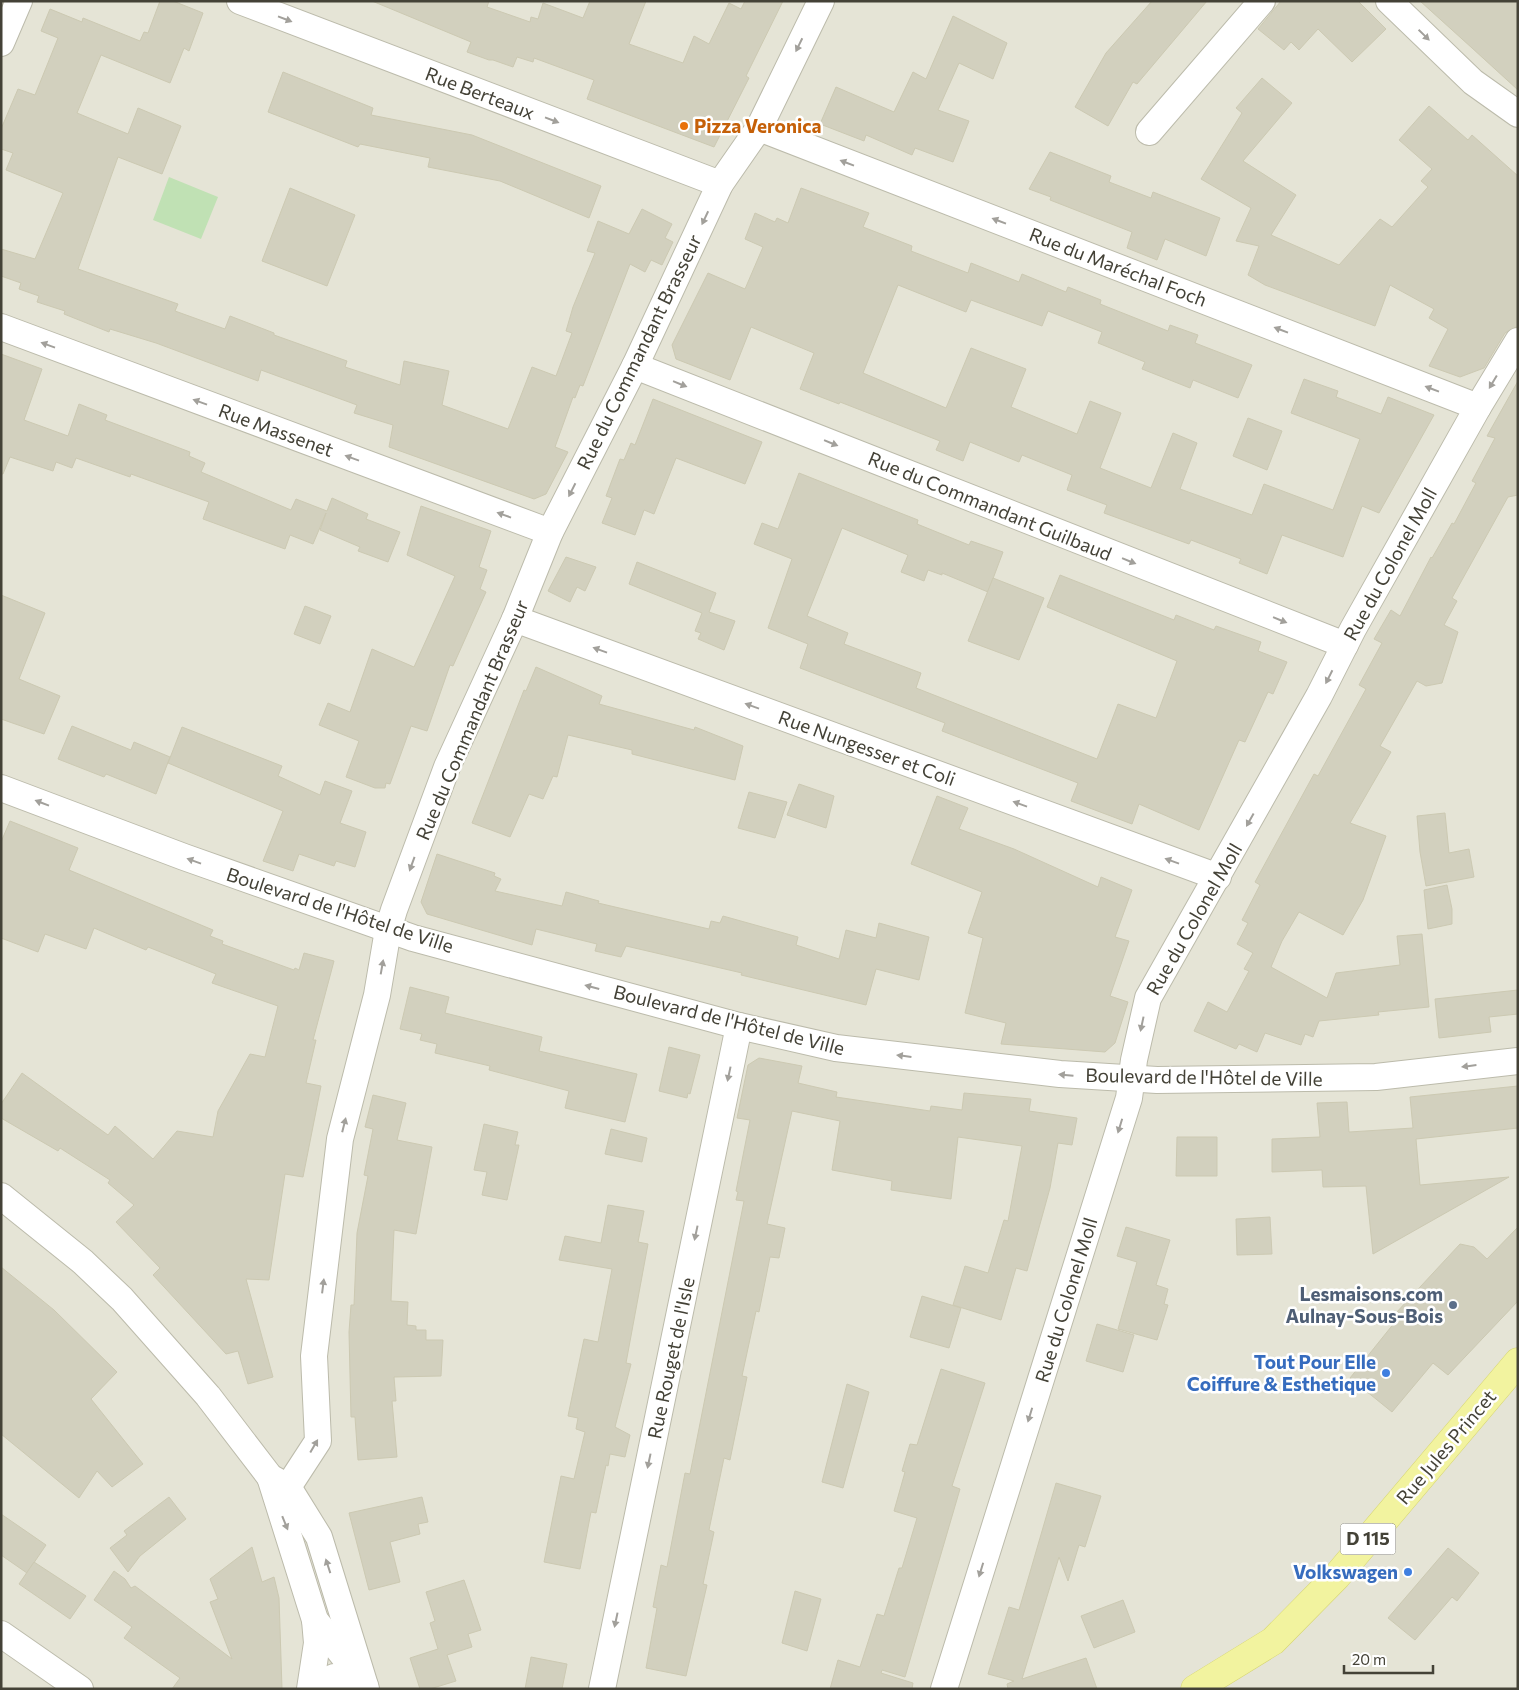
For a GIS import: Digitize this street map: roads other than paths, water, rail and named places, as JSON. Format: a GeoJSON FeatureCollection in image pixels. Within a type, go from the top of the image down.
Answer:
{"type":"FeatureCollection","features":[{"type":"Feature","properties":{"kind":"main road","name":"Rue Jules Princet"},"geometry":{"type":"LineString","coordinates":[[1195,1689],[1273,1641],[1280,1634],[1337,1576],[1518,1362]]}},
{"type":"Feature","properties":{"kind":"street"},"geometry":{"type":"LineString","coordinates":[[1,43],[18,1]]}},
{"type":"Feature","properties":{"kind":"street","name":"Rue Berteaux"},"geometry":{"type":"LineString","coordinates":[[240,1],[720,184]]}},
{"type":"Feature","properties":{"kind":"street","name":"Rue du Commandant Brasseur"},"geometry":{"type":"LineString","coordinates":[[279,1482],[318,1441],[314,1356],[340,1139],[377,995],[388,930],[447,767],[516,619],[550,532],[635,366],[720,184],[759,128],[821,1]]}},
{"type":"Feature","properties":{"kind":"street"},"geometry":{"type":"LineString","coordinates":[[1149,132],[1262,1]]}},
{"type":"Feature","properties":{"kind":"street"},"geometry":{"type":"LineString","coordinates":[[1389,1],[1473,82],[1518,114]]}},
{"type":"Feature","properties":{"kind":"street","name":"Rue du Maréchal Foch"},"geometry":{"type":"LineString","coordinates":[[759,128],[1478,407]]}},
{"type":"Feature","properties":{"kind":"street","name":"Rue Massenet"},"geometry":{"type":"LineString","coordinates":[[1,327],[550,532]]}},
{"type":"Feature","properties":{"kind":"street","name":"Rue du Colonel Moll"},"geometry":{"type":"LineString","coordinates":[[944,1689],[1129,1098],[1148,998],[1218,877],[1478,407],[1518,340]]}},
{"type":"Feature","properties":{"kind":"street","name":"Rue du Commandant Guilbaud"},"geometry":{"type":"LineString","coordinates":[[635,366],[1345,645]]}},
{"type":"Feature","properties":{"kind":"street","name":"Rue Nungesser et Coli"},"geometry":{"type":"LineString","coordinates":[[516,619],[1218,877]]}},
{"type":"Feature","properties":{"kind":"street","name":"Boulevard de l'Hôtel de Ville"},"geometry":{"type":"LineString","coordinates":[[1,788],[184,857],[388,930],[739,1026],[836,1048],[1060,1074],[1132,1079],[1376,1077],[1518,1061]]}},
{"type":"Feature","properties":{"kind":"street","name":"Rue Rouget de l'Isle"},"geometry":{"type":"LineString","coordinates":[[602,1689],[739,1026]]}},
{"type":"Feature","properties":{"kind":"street"},"geometry":{"type":"LineString","coordinates":[[1,1196],[69,1250],[122,1299],[208,1396],[279,1482],[319,1537],[366,1687]]}},
{"type":"Feature","properties":{"kind":"street"},"geometry":{"type":"LineString","coordinates":[[279,1482],[315,1620],[317,1643],[312,1689]]}},
{"type":"Feature","properties":{"kind":"street"},"geometry":{"type":"LineString","coordinates":[[315,1620],[366,1687]]}},
{"type":"Feature","properties":{"kind":"street"},"geometry":{"type":"LineString","coordinates":[[1,1634],[80,1689]]}},
{"type":"Feature","properties":{"kind":"street"},"geometry":{"type":"LineString","coordinates":[[312,1689],[335,1675],[353,1678],[366,1687]]}},
{"type":"Feature","properties":{"kind":"place","name":"Pizza Veronica"},"geometry":{"type":"Point","coordinates":[684,126]}},
{"type":"Feature","properties":{"kind":"place","name":"Lesmaisons.com Aulnay-Sous-Bois"},"geometry":{"type":"Point","coordinates":[1453,1305]}},
{"type":"Feature","properties":{"kind":"place","name":"Tout Pour Elle Coiffure & Esthetique"},"geometry":{"type":"Point","coordinates":[1386,1373]}},
{"type":"Feature","properties":{"kind":"place","name":"Volkswagen"},"geometry":{"type":"Point","coordinates":[1408,1572]}}]}
